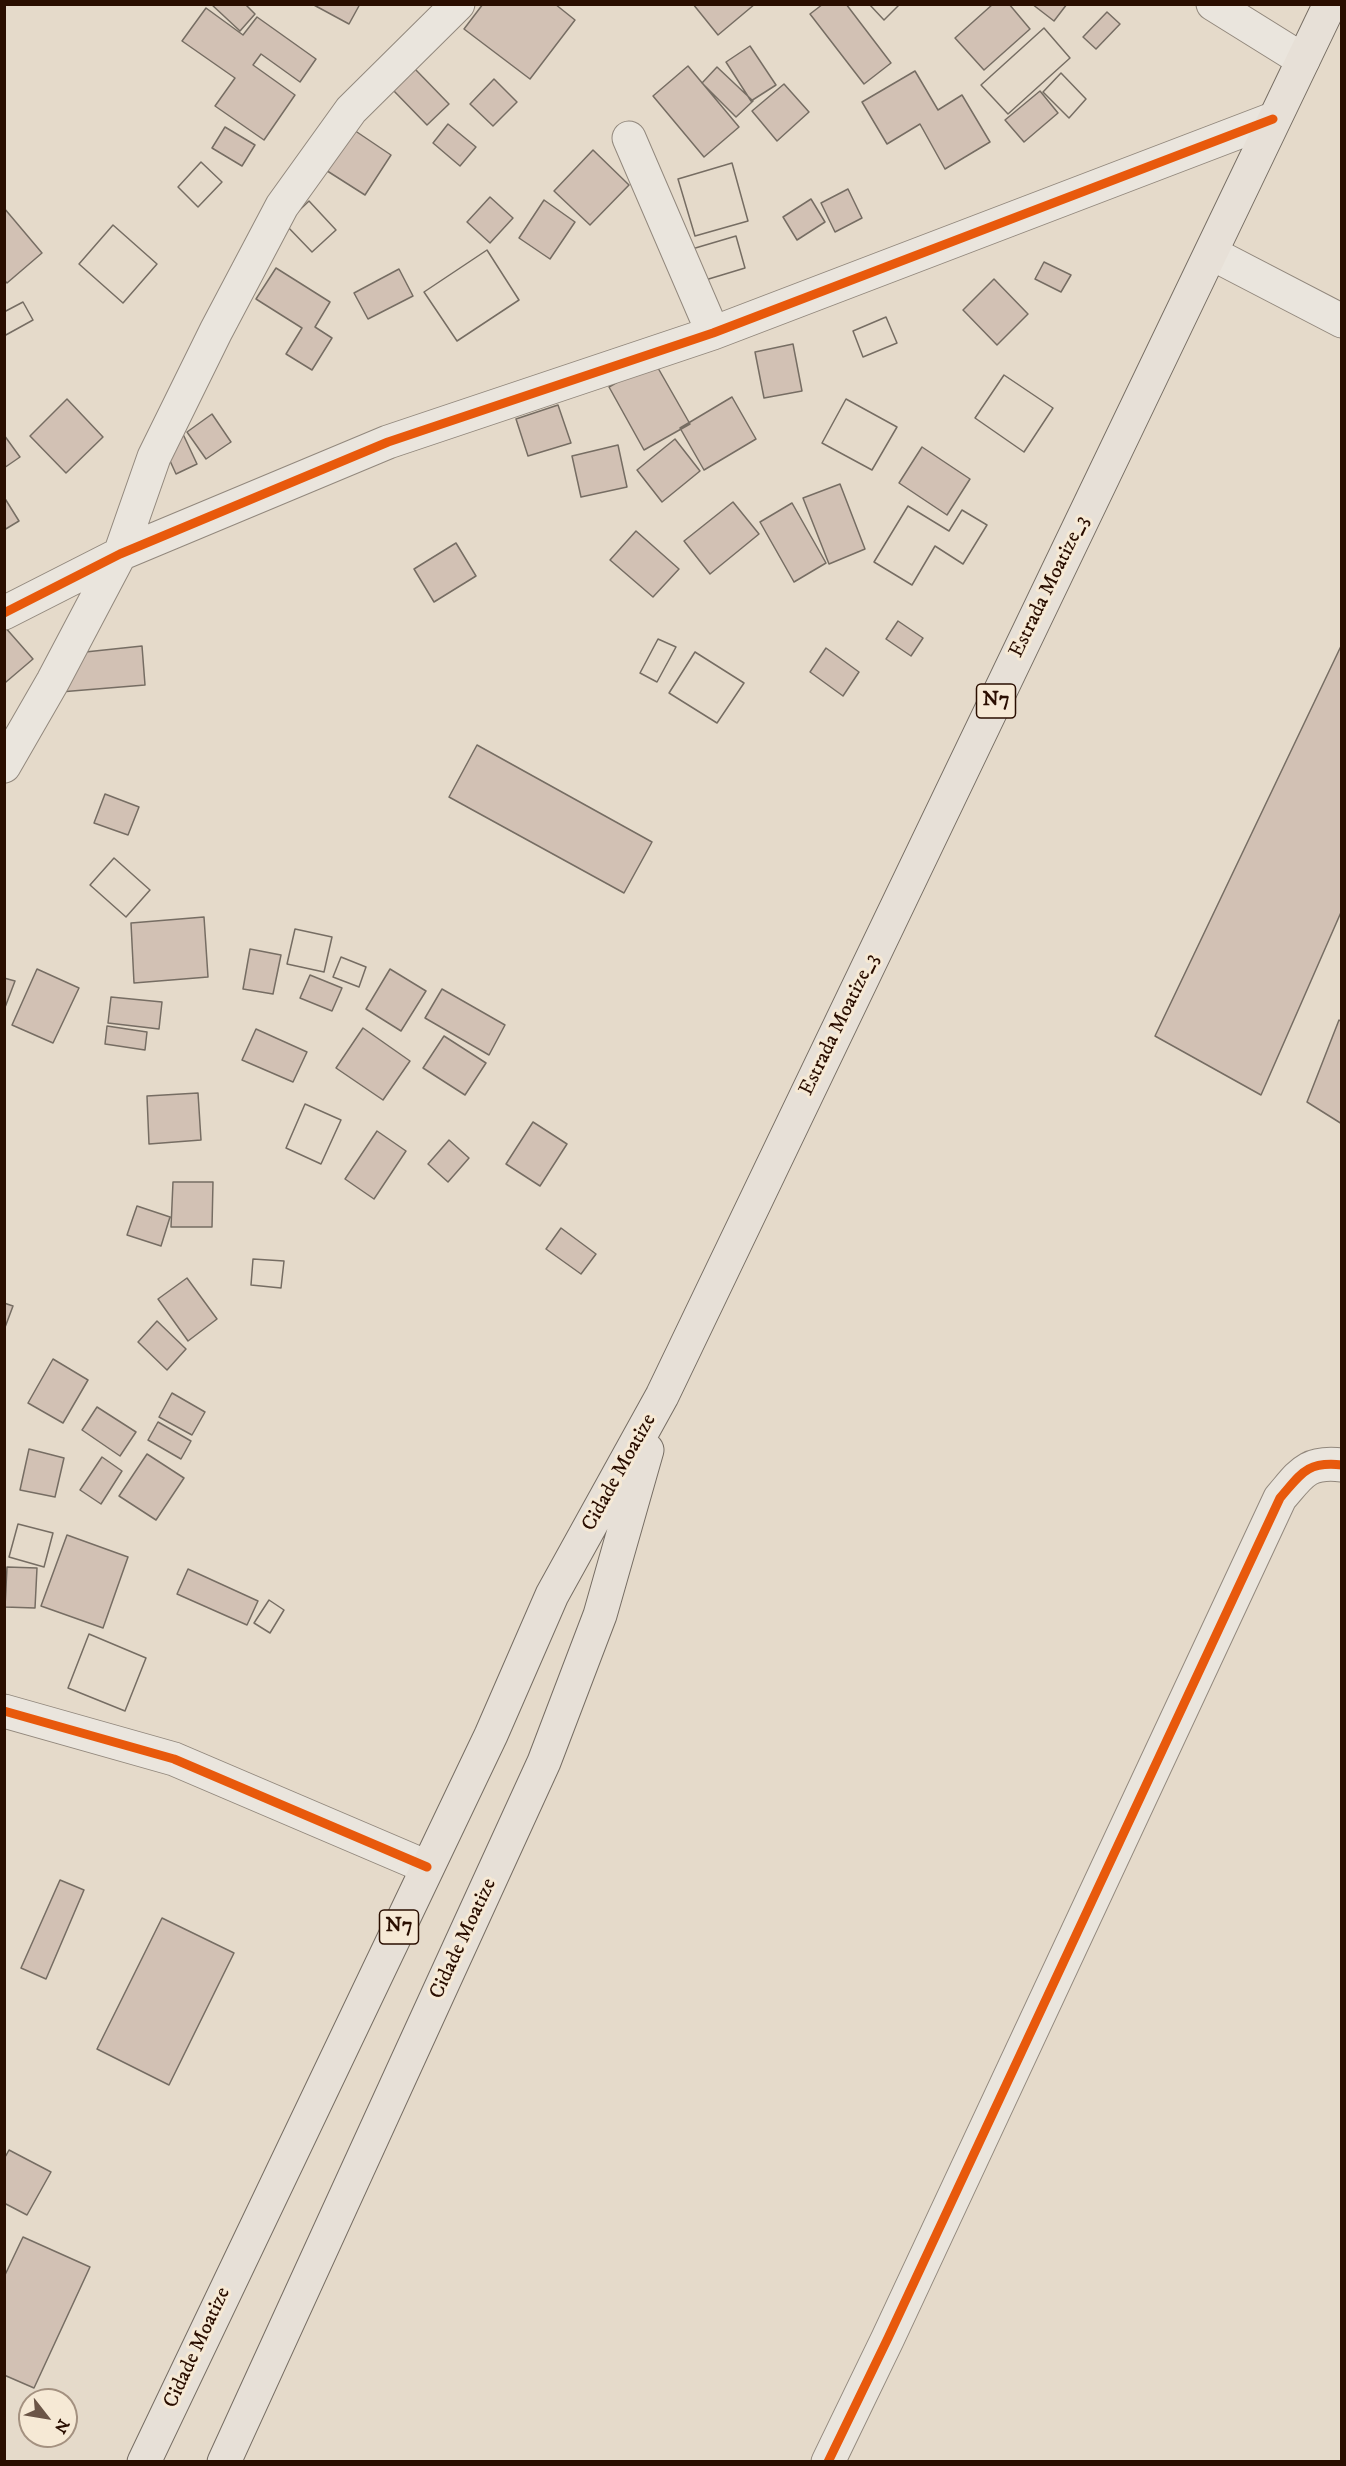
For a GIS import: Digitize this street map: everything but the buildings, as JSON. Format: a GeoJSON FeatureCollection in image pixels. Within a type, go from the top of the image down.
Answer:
{"type":"FeatureCollection","features":[{"type":"Feature","properties":{"kind":"highway","name":"Estrada Moatize_3"},"geometry":{"type":"LineString","coordinates":[[662,1396],[1330,4]]}},
{"type":"Feature","properties":{"kind":"highway","name":"Cidade Moatize"},"geometry":{"type":"LineString","coordinates":[[144,2462],[491,1735],[552,1595],[662,1396]]}},
{"type":"Feature","properties":{"kind":"highway","name":"Cidade Moatize"},"geometry":{"type":"LineString","coordinates":[[224,2462],[544,1762],[600,1615],[662,1396]]}},
{"type":"Feature","properties":{"kind":"street"},"geometry":{"type":"LineString","coordinates":[[4,766],[53,681],[120,554],[154,457],[216,331],[282,206],[351,111],[458,4]]}},
{"type":"Feature","properties":{"kind":"street"},"geometry":{"type":"LineString","coordinates":[[1213,4],[1302,60]]}},
{"type":"Feature","properties":{"kind":"street"},"geometry":{"type":"LineString","coordinates":[[4,613],[120,554],[388,442],[713,333],[1273,119]]}},
{"type":"Feature","properties":{"kind":"street"},"geometry":{"type":"LineString","coordinates":[[629,138],[713,333]]}},
{"type":"Feature","properties":{"kind":"street"},"geometry":{"type":"LineString","coordinates":[[1210,253],[1341,321]]}},
{"type":"Feature","properties":{"kind":"street"},"geometry":{"type":"LineString","coordinates":[[828,2462],[1280,1498],[1306,1468],[1328,1464],[1341,1465]]}},
{"type":"Feature","properties":{"kind":"street"},"geometry":{"type":"LineString","coordinates":[[4,1711],[174,1759],[428,1867]]}},
{"type":"Feature","properties":{"kind":"cycle path"},"geometry":{"type":"LineString","coordinates":[[4,613],[120,554],[388,442],[713,333],[1273,119]]}},
{"type":"Feature","properties":{"kind":"cycle path"},"geometry":{"type":"LineString","coordinates":[[828,2462],[1280,1498],[1299,1476],[1312,1467],[1342,1465]]}},
{"type":"Feature","properties":{"kind":"cycle path"},"geometry":{"type":"LineString","coordinates":[[4,1711],[174,1759],[427,1867]]}}]}
